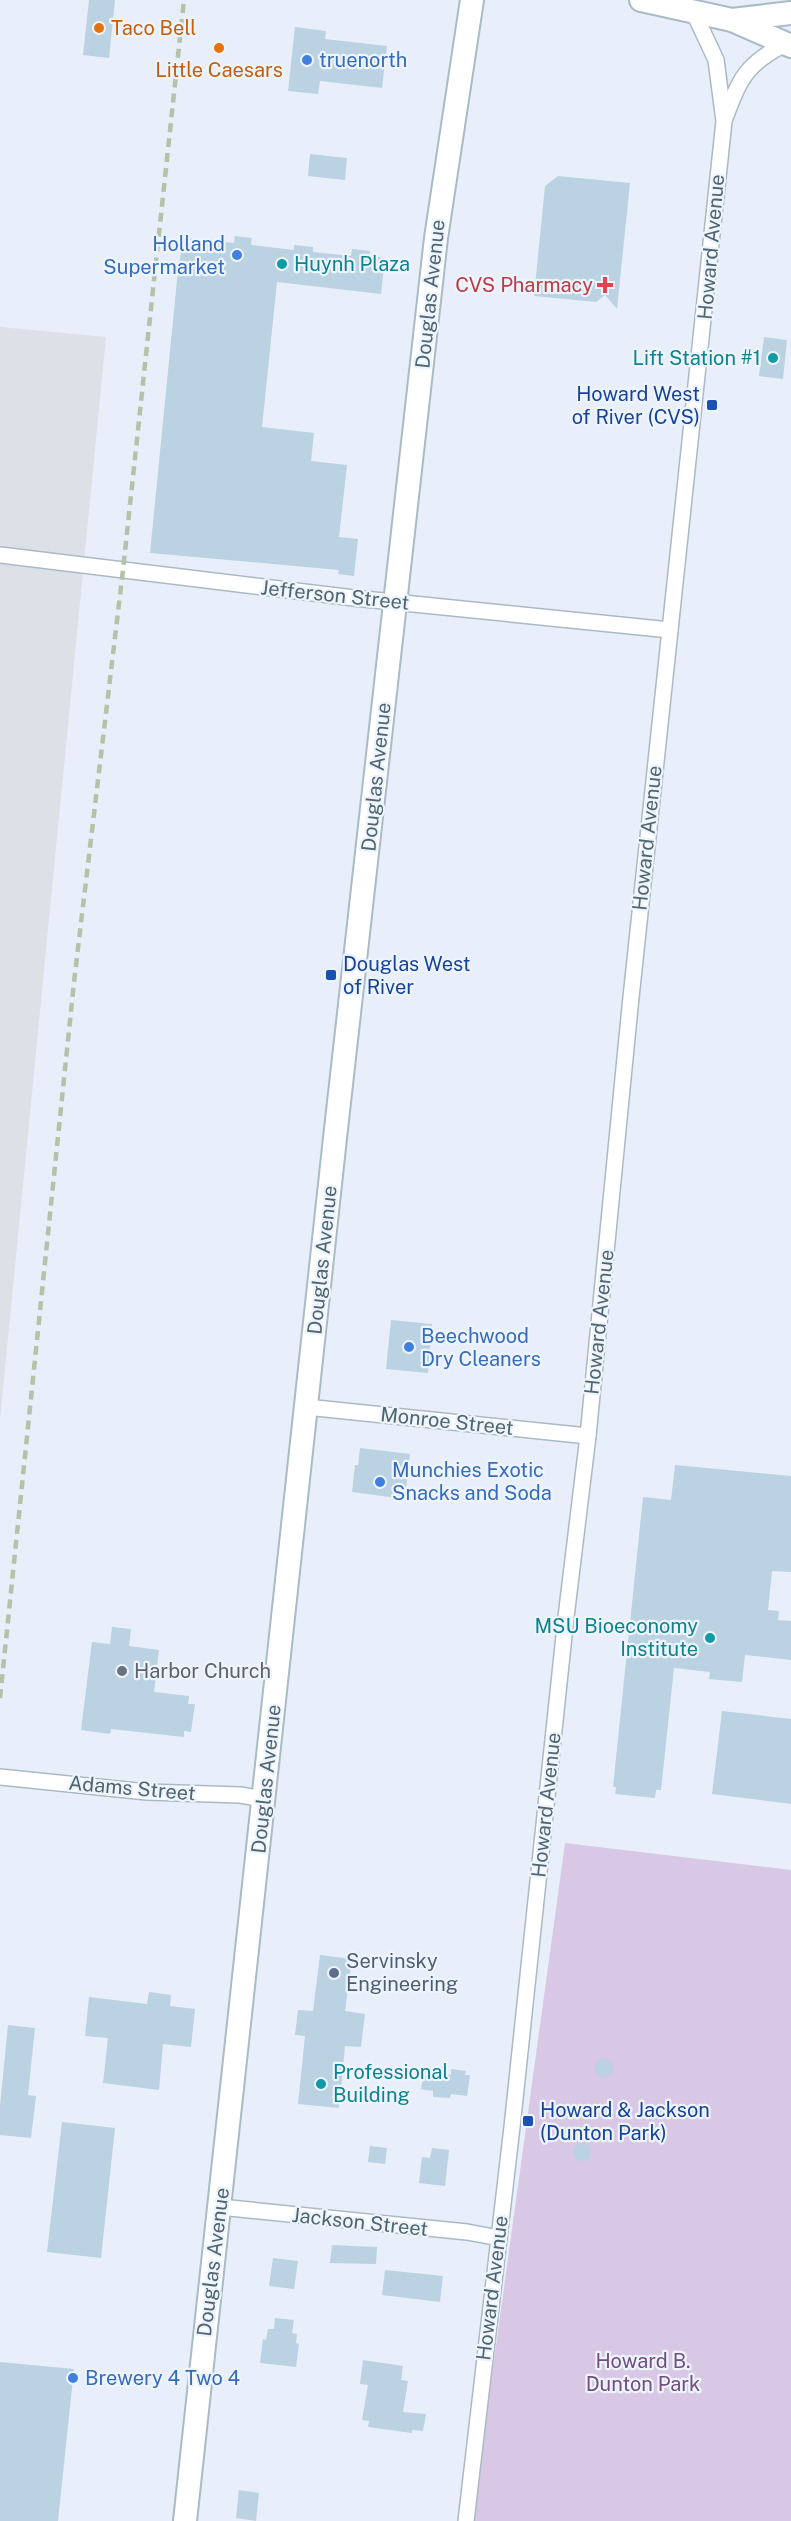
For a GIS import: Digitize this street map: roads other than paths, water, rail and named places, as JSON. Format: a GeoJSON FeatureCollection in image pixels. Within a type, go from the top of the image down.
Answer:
{"type":"FeatureCollection","features":[{"type":"Feature","properties":{"kind":"street","name":"Douglas Avenue"},"geometry":{"type":"LineString","coordinates":[[185,2521],[435,237],[472,0]]}},
{"type":"Feature","properties":{"kind":"street"},"geometry":{"type":"LineString","coordinates":[[641,0],[732,20],[787,45]]}},
{"type":"Feature","properties":{"kind":"street","name":"Howard Avenue"},"geometry":{"type":"LineString","coordinates":[[466,2521],[588,1436],[628,1019],[724,121],[716,60],[693,13]]}},
{"type":"Feature","properties":{"kind":"street"},"geometry":{"type":"LineString","coordinates":[[732,20],[791,13]]}},
{"type":"Feature","properties":{"kind":"street","name":"Howard Avenue"},"geometry":{"type":"LineString","coordinates":[[724,121],[738,85],[751,65],[787,45]]}},
{"type":"Feature","properties":{"kind":"street","name":"Jefferson Street"},"geometry":{"type":"LineString","coordinates":[[0,555],[670,630]]}},
{"type":"Feature","properties":{"kind":"street","name":"Monroe Street"},"geometry":{"type":"LineString","coordinates":[[306,1407],[588,1436]]}},
{"type":"Feature","properties":{"kind":"street","name":"Adams Street"},"geometry":{"type":"LineString","coordinates":[[0,1777],[147,1791],[240,1795],[264,1799]]}},
{"type":"Feature","properties":{"kind":"street","name":"Jackson Street"},"geometry":{"type":"LineString","coordinates":[[220,2207],[467,2232],[498,2238]]}},
{"type":"Feature","properties":{"kind":"railway"},"geometry":{"type":"LineString","coordinates":[[0,1698],[74,982],[123,570],[184,0]]}},
{"type":"Feature","properties":{"kind":"place","name":"Taco Bell"},"geometry":{"type":"Point","coordinates":[99,28]}},
{"type":"Feature","properties":{"kind":"place","name":"Little Caesars"},"geometry":{"type":"Point","coordinates":[219,48]}},
{"type":"Feature","properties":{"kind":"place","name":"truenorth"},"geometry":{"type":"Point","coordinates":[307,60]}},
{"type":"Feature","properties":{"kind":"place","name":"Holland Supermarket"},"geometry":{"type":"Point","coordinates":[237,255]}},
{"type":"Feature","properties":{"kind":"place","name":"Huynh Plaza"},"geometry":{"type":"Point","coordinates":[282,264]}},
{"type":"Feature","properties":{"kind":"place","name":"CVS Pharmacy"},"geometry":{"type":"Point","coordinates":[605,285]}},
{"type":"Feature","properties":{"kind":"place","name":"Lift Station #1"},"geometry":{"type":"Point","coordinates":[773,358]}},
{"type":"Feature","properties":{"kind":"place","name":"Howard West of River (CVS)"},"geometry":{"type":"Point","coordinates":[712,405]}},
{"type":"Feature","properties":{"kind":"place","name":"Douglas West of River"},"geometry":{"type":"Point","coordinates":[331,975]}},
{"type":"Feature","properties":{"kind":"place","name":"Beechwood Dry Cleaners"},"geometry":{"type":"Point","coordinates":[409,1347]}},
{"type":"Feature","properties":{"kind":"place","name":"Munchies Exotic Snacks and Soda"},"geometry":{"type":"Point","coordinates":[380,1482]}},
{"type":"Feature","properties":{"kind":"place","name":"MSU Bioeconomy Institute"},"geometry":{"type":"Point","coordinates":[710,1638]}},
{"type":"Feature","properties":{"kind":"place","name":"Harbor Church"},"geometry":{"type":"Point","coordinates":[122,1671]}},
{"type":"Feature","properties":{"kind":"place","name":"Servinsky Engineering"},"geometry":{"type":"Point","coordinates":[334,1973]}},
{"type":"Feature","properties":{"kind":"place","name":"Professional Building"},"geometry":{"type":"Point","coordinates":[321,2084]}},
{"type":"Feature","properties":{"kind":"place","name":"Howard & Jackson (Dunton Park)"},"geometry":{"type":"Point","coordinates":[528,2121]}},
{"type":"Feature","properties":{"kind":"place","name":"Brewery 4 Two 4"},"geometry":{"type":"Point","coordinates":[73,2378]}},
{"type":"Feature","properties":{"kind":"park label","name":"Howard B. Dunton Park"},"geometry":{"type":"Point","coordinates":[643,2372]}}]}
